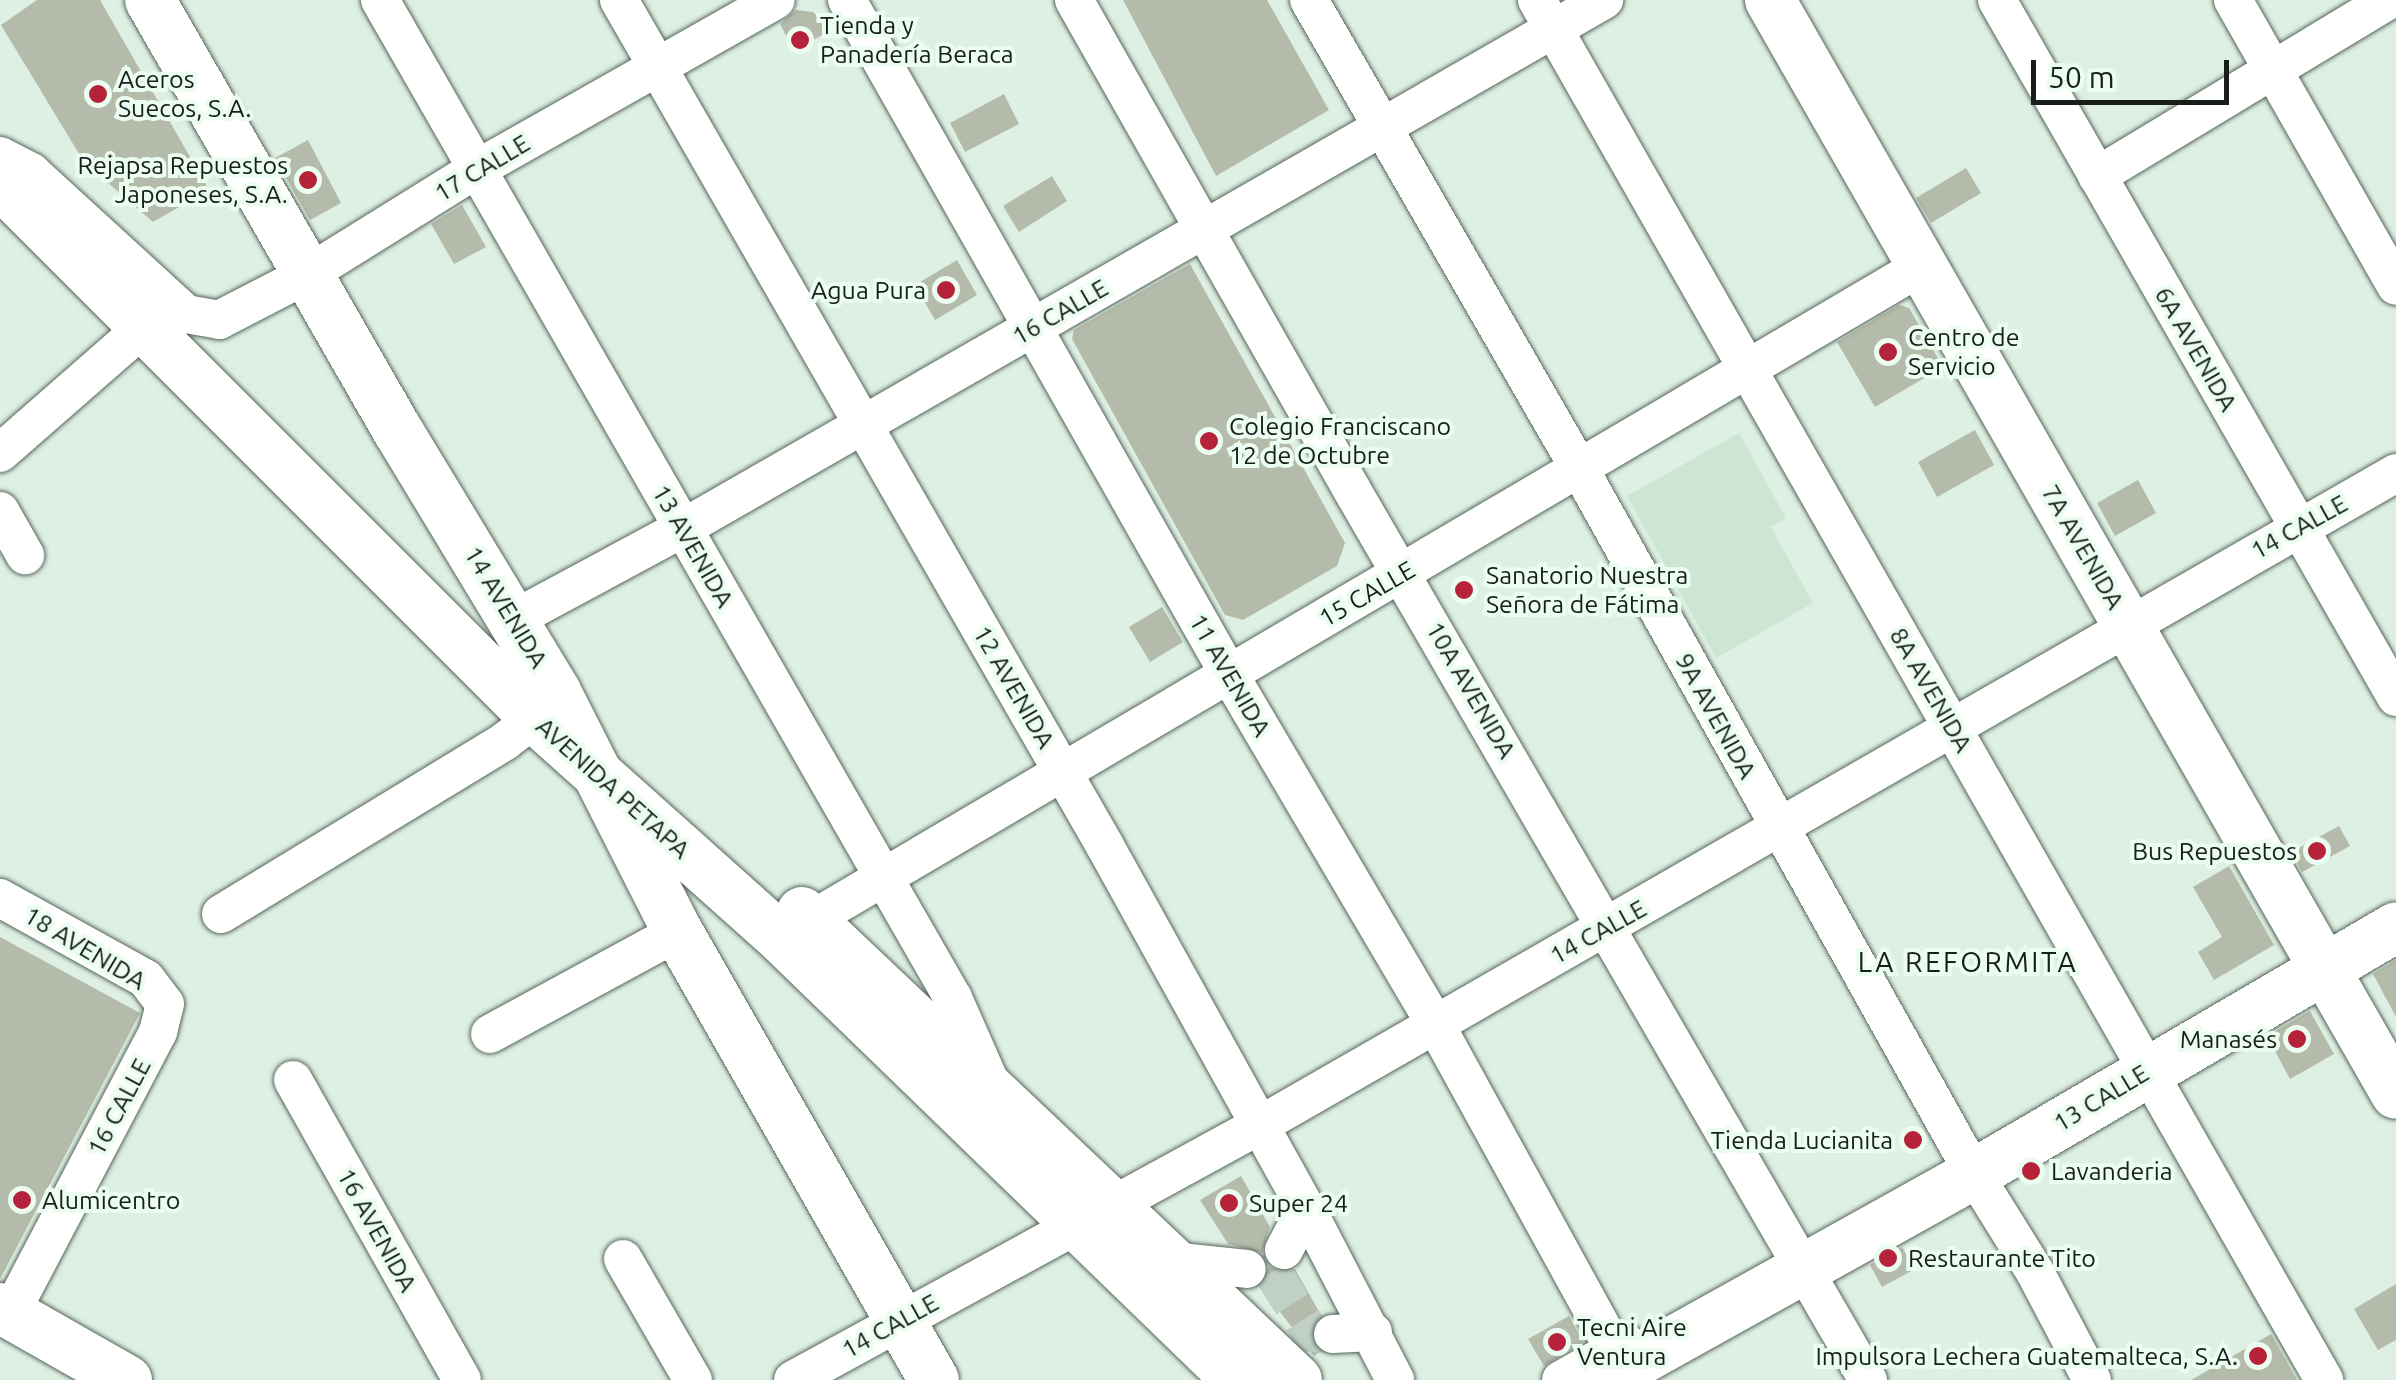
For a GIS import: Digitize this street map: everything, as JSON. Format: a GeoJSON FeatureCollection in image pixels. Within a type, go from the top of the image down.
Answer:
{"type":"FeatureCollection","features":[{"type":"Feature","properties":{"kind":"main road","name":"14 AVENIDA"},"geometry":{"type":"LineString","coordinates":[[150,0],[514,619],[545,705],[602,780],[678,932],[934,1380]]}},
{"type":"Feature","properties":{"kind":"main road","name":"7A AVENIDA"},"geometry":{"type":"LineString","coordinates":[[1770,0],[2396,1094]]}},
{"type":"Feature","properties":{"kind":"main road","name":"AVENIDA PETAPA"},"geometry":{"type":"LineString","coordinates":[[0,183],[164,321],[545,705],[797,930],[997,1097],[1096,1218],[1238,1380]]}},
{"type":"Feature","properties":{"kind":"main road","name":"AVENIDA PETAPA"},"geometry":{"type":"LineString","coordinates":[[602,780],[797,930],[1096,1218],[1171,1261],[1313,1362]]}},
{"type":"Feature","properties":{"kind":"main road","name":"13 CALLE"},"geometry":{"type":"LineString","coordinates":[[1609,1365],[1806,1268],[2396,927]]}},
{"type":"Feature","properties":{"kind":"main road"},"geometry":{"type":"LineString","coordinates":[[712,988],[742,956],[797,930]]}},
{"type":"Feature","properties":{"kind":"main road"},"geometry":{"type":"LineString","coordinates":[[5,1311],[127,1380]]}},
{"type":"Feature","properties":{"kind":"street","name":"13 AVENIDA"},"geometry":{"type":"LineString","coordinates":[[380,0],[953,998],[997,1097]]}},
{"type":"Feature","properties":{"kind":"street","name":"12 AVENIDA"},"geometry":{"type":"LineString","coordinates":[[619,0],[1063,772],[1306,1208],[1395,1380]]}},
{"type":"Feature","properties":{"kind":"street","name":"17 CALLE"},"geometry":{"type":"LineString","coordinates":[[164,321],[219,320],[308,274],[477,169],[776,0]]}},
{"type":"Feature","properties":{"kind":"street","name":"11 AVENIDA"},"geometry":{"type":"LineString","coordinates":[[846,0],[1229,674],[1434,1022],[1609,1365]]}},
{"type":"Feature","properties":{"kind":"street","name":"10A AVENIDA"},"geometry":{"type":"LineString","coordinates":[[1074,0],[1352,490],[1868,1380]]}},
{"type":"Feature","properties":{"kind":"street","name":"9A AVENIDA"},"geometry":{"type":"LineString","coordinates":[[1309,0],[1578,468],[1974,1174],[2035,1272],[2092,1380]]}},
{"type":"Feature","properties":{"kind":"street","name":"16 CALLE"},"geometry":{"type":"LineString","coordinates":[[514,619],[683,528],[1384,126],[1545,14],[1604,0]]}},
{"type":"Feature","properties":{"kind":"street","name":"6A AVENIDA"},"geometry":{"type":"LineString","coordinates":[[1997,0],[2396,697]]}},
{"type":"Feature","properties":{"kind":"street"},"geometry":{"type":"LineString","coordinates":[[2233,0],[2396,286]]}},
{"type":"Feature","properties":{"kind":"street"},"geometry":{"type":"LineString","coordinates":[[2097,176],[2389,0]]}},
{"type":"Feature","properties":{"kind":"street","name":"8A AVENIDA"},"geometry":{"type":"LineString","coordinates":[[1545,14],[2324,1380]]}},
{"type":"Feature","properties":{"kind":"street","name":"AVENIDA PETAPA"},"geometry":{"type":"LineString","coordinates":[[0,156],[31,172],[164,321]]}},
{"type":"Feature","properties":{"kind":"street","name":"15 CALLE"},"geometry":{"type":"LineString","coordinates":[[797,930],[1922,266]]}},
{"type":"Feature","properties":{"kind":"street"},"geometry":{"type":"LineString","coordinates":[[0,453],[164,321]]}},
{"type":"Feature","properties":{"kind":"street","name":"14 CALLE"},"geometry":{"type":"LineString","coordinates":[[793,1380],[898,1320],[1096,1218],[2396,473]]}},
{"type":"Feature","properties":{"kind":"street"},"geometry":{"type":"LineString","coordinates":[[0,512],[25,555]]}},
{"type":"Feature","properties":{"kind":"street"},"geometry":{"type":"LineString","coordinates":[[221,914],[505,741],[545,705]]}},
{"type":"Feature","properties":{"kind":"street","name":"18 AVENIDA"},"geometry":{"type":"LineString","coordinates":[[0,898],[146,979],[165,1004]]}},
{"type":"Feature","properties":{"kind":"street"},"geometry":{"type":"LineString","coordinates":[[490,1034],[678,932]]}},
{"type":"Feature","properties":{"kind":"street","name":"16 CALLE"},"geometry":{"type":"LineString","coordinates":[[5,1311],[158,1032],[165,1004]]}},
{"type":"Feature","properties":{"kind":"street","name":"16 AVENIDA"},"geometry":{"type":"LineString","coordinates":[[292,1080],[462,1380]]}},
{"type":"Feature","properties":{"kind":"street"},"geometry":{"type":"LineString","coordinates":[[1284,1250],[1306,1208]]}},
{"type":"Feature","properties":{"kind":"street"},"geometry":{"type":"LineString","coordinates":[[623,1259],[693,1380]]}},
{"type":"Feature","properties":{"kind":"street"},"geometry":{"type":"LineString","coordinates":[[1171,1261],[1247,1269]]}},
{"type":"Feature","properties":{"kind":"street","name":"13 CALLE"},"geometry":{"type":"LineString","coordinates":[[1648,1380],[1775,1308],[1806,1268]]}},
{"type":"Feature","properties":{"kind":"street"},"geometry":{"type":"LineString","coordinates":[[1313,1362],[1373,1332]]}},
{"type":"Feature","properties":{"kind":"street","name":"13 CALLE"},"geometry":{"type":"LineString","coordinates":[[1561,1380],[1609,1365]]}},
{"type":"Feature","properties":{"kind":"shaded area"},"geometry":{"type":"Polygon","coordinates":[[[1739,433],[1786,518],[1771,527],[1813,603],[1716,658],[1627,496],[1739,433]]]}},
{"type":"Feature","properties":{"kind":"building","name":"Aceros Suecos, S.A."},"geometry":{"type":"Polygon","coordinates":[[[37,0],[100,0],[209,190],[153,222],[84,162],[1,25],[37,0]]]}},
{"type":"Feature","properties":{"kind":"building"},"geometry":{"type":"Polygon","coordinates":[[[1123,0],[1267,0],[1329,110],[1216,176],[1123,0]]]}},
{"type":"Feature","properties":{"kind":"building","name":"Tienda y Panadería Beraca"},"geometry":{"type":"Polygon","coordinates":[[[796,10],[813,12],[831,30],[794,51],[780,24],[796,10]]]}},
{"type":"Feature","properties":{"kind":"building"},"geometry":{"type":"Polygon","coordinates":[[[1004,94],[1019,124],[965,152],[950,123],[1004,94]]]}},
{"type":"Feature","properties":{"kind":"building","name":"Rejapsa Repuestos Japoneses, S.A."},"geometry":{"type":"Polygon","coordinates":[[[308,140],[341,203],[310,220],[275,158],[308,140]]]}},
{"type":"Feature","properties":{"kind":"building"},"geometry":{"type":"Polygon","coordinates":[[[1966,168],[1981,193],[1931,223],[1916,198],[1966,168]]]}},
{"type":"Feature","properties":{"kind":"building"},"geometry":{"type":"Polygon","coordinates":[[[1052,176],[1067,201],[1019,232],[1003,206],[1052,176]]]}},
{"type":"Feature","properties":{"kind":"building"},"geometry":{"type":"Polygon","coordinates":[[[462,205],[486,247],[454,264],[431,224],[462,205]]]}},
{"type":"Feature","properties":{"kind":"building","name":"Agua Pura"},"geometry":{"type":"Polygon","coordinates":[[[957,260],[977,295],[935,320],[915,285],[957,260]]]}},
{"type":"Feature","properties":{"kind":"building","name":"Colegio Franciscano 12 de Octubre"},"geometry":{"type":"Polygon","coordinates":[[[1190,264],[1345,543],[1337,566],[1243,620],[1225,615],[1072,339],[1074,330],[1190,264]]]}},
{"type":"Feature","properties":{"kind":"building","name":"Centro de Servicio"},"geometry":{"type":"Polygon","coordinates":[[[1899,305],[1909,308],[1943,367],[1875,407],[1837,342],[1899,305]]]}},
{"type":"Feature","properties":{"kind":"building"},"geometry":{"type":"Polygon","coordinates":[[[1975,430],[1994,465],[1937,497],[1918,462],[1975,430]]]}},
{"type":"Feature","properties":{"kind":"building"},"geometry":{"type":"Polygon","coordinates":[[[2138,480],[2156,513],[2115,536],[2097,503],[2138,480]]]}},
{"type":"Feature","properties":{"kind":"building"},"geometry":{"type":"Polygon","coordinates":[[[1162,607],[1183,642],[1150,662],[1129,627],[1162,607]]]}},
{"type":"Feature","properties":{"kind":"building","name":"Bus Repuestos"},"geometry":{"type":"Polygon","coordinates":[[[2339,826],[2350,846],[2302,872],[2291,852],[2339,826]]]}},
{"type":"Feature","properties":{"kind":"building"},"geometry":{"type":"Polygon","coordinates":[[[2229,866],[2274,945],[2214,980],[2198,952],[2222,937],[2193,887],[2229,866]]]}},
{"type":"Feature","properties":{"kind":"building","name":"Alumicentro"},"geometry":{"type":"Polygon","coordinates":[[[0,937],[140,1013],[0,1279],[0,937]]]}},
{"type":"Feature","properties":{"kind":"building"},"geometry":{"type":"Polygon","coordinates":[[[2396,960],[2396,1017],[2373,974],[2396,960]]]}},
{"type":"Feature","properties":{"kind":"building","name":"Manasés"},"geometry":{"type":"Polygon","coordinates":[[[2310,1011],[2334,1054],[2290,1079],[2267,1036],[2310,1011]]]}},
{"type":"Feature","properties":{"kind":"building"},"geometry":{"type":"Polygon","coordinates":[[[1241,1176],[1270,1227],[1262,1253],[1228,1244],[1200,1200],[1241,1176]]]}},
{"type":"Feature","properties":{"kind":"building"},"geometry":{"type":"Polygon","coordinates":[[[1902,1247],[1915,1269],[1882,1287],[1870,1265],[1902,1247]]]}},
{"type":"Feature","properties":{"kind":"building"},"geometry":{"type":"Polygon","coordinates":[[[1269,1266],[1284,1272],[1295,1269],[1321,1315],[1311,1334],[1320,1352],[1314,1356],[1260,1286],[1269,1266]]]}},
{"type":"Feature","properties":{"kind":"building"},"geometry":{"type":"Polygon","coordinates":[[[2396,1284],[2396,1340],[2378,1350],[2354,1309],[2396,1284]]]}},
{"type":"Feature","properties":{"kind":"building","name":"Tecni Aire Ventura"},"geometry":{"type":"Polygon","coordinates":[[[1569,1316],[1583,1342],[1544,1366],[1528,1339],[1569,1316]]]}},
{"type":"Feature","properties":{"kind":"building","name":"Impulsora Lechera Guatemalteca, S.A."},"geometry":{"type":"Polygon","coordinates":[[[2271,1334],[2297,1380],[2191,1380],[2271,1334]]]}},
{"type":"Feature","properties":{"kind":"tunnel"},"geometry":{"type":"LineString","coordinates":[[1272,1272],[1312,1335],[1311,1352]]}},
{"type":"Feature","properties":{"kind":"place","name":"Tienda y Panadería Beraca"},"geometry":{"type":"Point","coordinates":[800,40]}},
{"type":"Feature","properties":{"kind":"place","name":"Aceros Suecos, S.A."},"geometry":{"type":"Point","coordinates":[98,94]}},
{"type":"Feature","properties":{"kind":"place","name":"Rejapsa Repuestos Japoneses, S.A."},"geometry":{"type":"Point","coordinates":[308,180]}},
{"type":"Feature","properties":{"kind":"place","name":"Agua Pura"},"geometry":{"type":"Point","coordinates":[946,290]}},
{"type":"Feature","properties":{"kind":"place","name":"Centro de Servicio"},"geometry":{"type":"Point","coordinates":[1888,352]}},
{"type":"Feature","properties":{"kind":"place","name":"Colegio Franciscano 12 de Octubre"},"geometry":{"type":"Point","coordinates":[1209,441]}},
{"type":"Feature","properties":{"kind":"place","name":"Sanatorio Nuestra Señora de Fátima"},"geometry":{"type":"Point","coordinates":[1464,590]}},
{"type":"Feature","properties":{"kind":"place","name":"Bus Repuestos"},"geometry":{"type":"Point","coordinates":[2317,851]}},
{"type":"Feature","properties":{"kind":"place","name":"Manasés"},"geometry":{"type":"Point","coordinates":[2297,1039]}},
{"type":"Feature","properties":{"kind":"place","name":"Tienda Lucianita"},"geometry":{"type":"Point","coordinates":[1913,1140]}},
{"type":"Feature","properties":{"kind":"place","name":"Lavanderia"},"geometry":{"type":"Point","coordinates":[2031,1171]}},
{"type":"Feature","properties":{"kind":"place","name":"Alumicentro"},"geometry":{"type":"Point","coordinates":[22,1200]}},
{"type":"Feature","properties":{"kind":"place","name":"Super 24"},"geometry":{"type":"Point","coordinates":[1229,1203]}},
{"type":"Feature","properties":{"kind":"place","name":"Restaurante Tito"},"geometry":{"type":"Point","coordinates":[1888,1258]}},
{"type":"Feature","properties":{"kind":"place","name":"Tecni Aire Ventura"},"geometry":{"type":"Point","coordinates":[1557,1342]}},
{"type":"Feature","properties":{"kind":"place","name":"Impulsora Lechera Guatemalteca, S.A."},"geometry":{"type":"Point","coordinates":[2258,1356]}},
{"type":"Feature","properties":{"kind":"district","name":"LA REFORMITA"},"geometry":{"type":"Point","coordinates":[1968,962]}}]}
